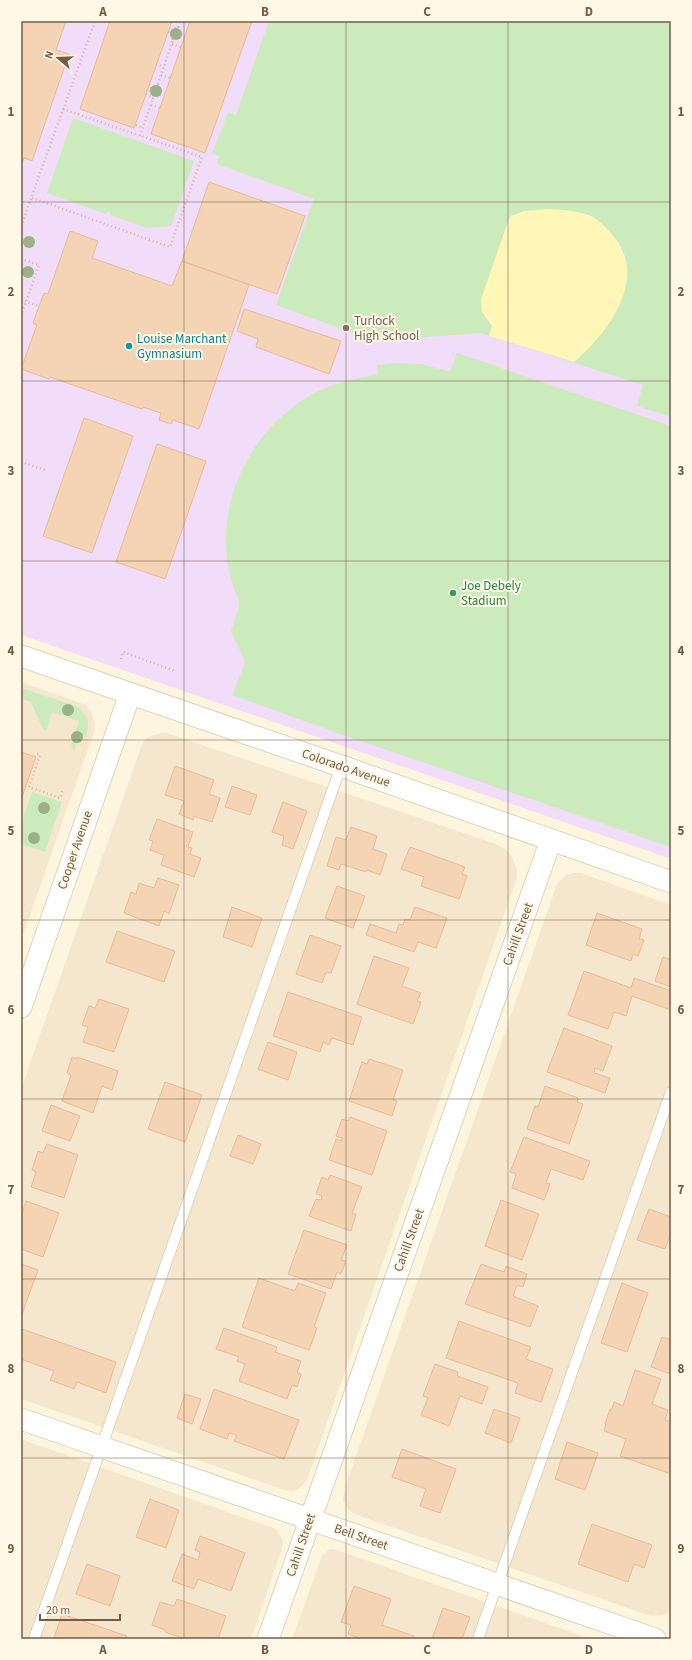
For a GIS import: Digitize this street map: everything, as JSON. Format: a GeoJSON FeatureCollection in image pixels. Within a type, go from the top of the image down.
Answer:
{"type":"FeatureCollection","features":[{"type":"Feature","properties":{"kind":"street","name":"Colorado Avenue"},"geometry":{"type":"LineString","coordinates":[[21,656],[671,882]]}},
{"type":"Feature","properties":{"kind":"street","name":"Cooper Avenue"},"geometry":{"type":"LineString","coordinates":[[21,1007],[130,694]]}},
{"type":"Feature","properties":{"kind":"street","name":"Cahill Street"},"geometry":{"type":"LineString","coordinates":[[268,1639],[551,840]]}},
{"type":"Feature","properties":{"kind":"street","name":"Bell Street"},"geometry":{"type":"LineString","coordinates":[[21,1419],[655,1639]]}},
{"type":"Feature","properties":{"kind":"lane"},"geometry":{"type":"LineString","coordinates":[[34,1639],[100,1446],[341,766]]}},
{"type":"Feature","properties":{"kind":"lane"},"geometry":{"type":"LineString","coordinates":[[478,1639],[671,1092]]}},
{"type":"Feature","properties":{"kind":"path"},"geometry":{"type":"LineString","coordinates":[[21,226],[94,21]]}},
{"type":"Feature","properties":{"kind":"path"},"geometry":{"type":"LineString","coordinates":[[173,40],[182,36],[178,27],[180,21]]}},
{"type":"Feature","properties":{"kind":"path"},"geometry":{"type":"LineString","coordinates":[[146,94],[153,97],[162,94],[158,84],[173,40],[169,34],[169,31],[178,27]]}},
{"type":"Feature","properties":{"kind":"path"},"geometry":{"type":"LineString","coordinates":[[172,44],[181,47]]}},
{"type":"Feature","properties":{"kind":"path"},"geometry":{"type":"LineString","coordinates":[[156,64],[164,67]]}},
{"type":"Feature","properties":{"kind":"path"},"geometry":{"type":"LineString","coordinates":[[161,75],[170,78]]}},
{"type":"Feature","properties":{"kind":"path"},"geometry":{"type":"LineString","coordinates":[[140,136],[153,97],[149,89],[158,84]]}},
{"type":"Feature","properties":{"kind":"path"},"geometry":{"type":"LineString","coordinates":[[151,105],[160,108]]}},
{"type":"Feature","properties":{"kind":"path"},"geometry":{"type":"LineString","coordinates":[[32,198],[170,247],[202,157],[63,110]]}},
{"type":"Feature","properties":{"kind":"path"},"geometry":{"type":"LineString","coordinates":[[136,125],[143,128]]}},
{"type":"Feature","properties":{"kind":"path"},"geometry":{"type":"LineString","coordinates":[[21,259],[39,265],[21,316]]}},
{"type":"Feature","properties":{"kind":"path"},"geometry":{"type":"LineString","coordinates":[[21,300],[39,306]]}},
{"type":"Feature","properties":{"kind":"path"},"geometry":{"type":"LineString","coordinates":[[21,462],[45,470]]}},
{"type":"Feature","properties":{"kind":"path"},"geometry":{"type":"LineString","coordinates":[[121,659],[123,652],[175,671]]}},
{"type":"Feature","properties":{"kind":"path"},"geometry":{"type":"LineString","coordinates":[[37,754],[40,755],[29,787],[30,789],[60,798],[63,790]]}},
{"type":"Feature","properties":{"kind":"shaded area","name":"Turlock High School"},"geometry":{"type":"Polygon","coordinates":[[[21,21],[671,21],[671,859],[21,635],[21,21]]]}},
{"type":"Feature","properties":{"kind":"shaded area"},"geometry":{"type":"Polygon","coordinates":[[[21,682],[86,705],[92,714],[95,724],[94,732],[21,941],[21,682]]]}},
{"type":"Feature","properties":{"kind":"shaded area"},"geometry":{"type":"Polygon","coordinates":[[[164,732],[496,844],[505,849],[511,855],[517,869],[517,878],[307,1480],[300,1488],[293,1491],[284,1490],[21,1399],[21,1089],[142,744],[148,737],[164,732]]]}},
{"type":"Feature","properties":{"kind":"shaded area"},"geometry":{"type":"Polygon","coordinates":[[[581,873],[671,905],[671,1610],[667,1614],[660,1616],[651,1616],[354,1514],[347,1508],[343,1500],[345,1487],[556,887],[560,880],[566,875],[581,873]]]}},
{"type":"Feature","properties":{"kind":"shaded area"},"geometry":{"type":"Polygon","coordinates":[[[21,1439],[276,1529],[283,1540],[282,1549],[251,1639],[21,1639],[21,1439]]]}},
{"type":"Feature","properties":{"kind":"shaded area"},"geometry":{"type":"Polygon","coordinates":[[[331,1549],[591,1639],[292,1639],[322,1556],[331,1549]]]}},
{"type":"Feature","properties":{"kind":"green space"},"geometry":{"type":"Polygon","coordinates":[[[269,21],[671,21],[671,417],[637,406],[643,385],[481,333],[375,341],[276,305],[314,199],[217,164],[219,156],[212,154],[228,112],[236,115],[269,21]]]}},
{"type":"Feature","properties":{"kind":"green space"},"geometry":{"type":"Polygon","coordinates":[[[73,118],[194,161],[171,226],[147,228],[110,215],[110,212],[107,211],[106,214],[47,193],[73,118]]]}},
{"type":"Feature","properties":{"kind":"green space","name":"Joe Debely Stadium"},"geometry":{"type":"Polygon","coordinates":[[[457,353],[671,426],[671,847],[340,734],[233,695],[245,661],[231,631],[238,611],[239,603],[227,560],[227,523],[231,501],[238,480],[247,460],[259,441],[290,409],[309,396],[325,388],[342,382],[378,375],[377,365],[395,363],[422,364],[450,372],[457,353]]]}},
{"type":"Feature","properties":{"kind":"green space"},"geometry":{"type":"Polygon","coordinates":[[[21,688],[76,706],[83,712],[88,723],[87,732],[86,736],[79,738],[74,751],[71,744],[79,721],[52,712],[47,729],[44,730],[31,702],[21,699],[21,688]]]}},
{"type":"Feature","properties":{"kind":"green space"},"geometry":{"type":"Polygon","coordinates":[[[32,792],[62,802],[45,852],[21,844],[21,824],[32,792]]]}},
{"type":"Feature","properties":{"kind":"sand"},"geometry":{"type":"Polygon","coordinates":[[[549,209],[581,213],[598,220],[612,234],[624,253],[627,270],[625,288],[620,305],[599,337],[574,362],[489,336],[492,326],[482,312],[481,299],[510,216],[525,211],[549,209]]]}},
{"type":"Feature","properties":{"kind":"building"},"geometry":{"type":"Polygon","coordinates":[[[21,21],[66,21],[56,50],[69,54],[32,161],[24,158],[21,165],[21,21]]]}},
{"type":"Feature","properties":{"kind":"building"},"geometry":{"type":"Polygon","coordinates":[[[110,21],[172,21],[134,128],[80,109],[110,21]]]}},
{"type":"Feature","properties":{"kind":"building"},"geometry":{"type":"Polygon","coordinates":[[[190,21],[252,21],[205,153],[151,134],[190,21]]]}},
{"type":"Feature","properties":{"kind":"building"},"geometry":{"type":"Polygon","coordinates":[[[209,182],[305,216],[277,294],[182,261],[209,182]]]}},
{"type":"Feature","properties":{"kind":"building","name":"Louise Marchant Gymnasium"},"geometry":{"type":"Polygon","coordinates":[[[70,231],[98,241],[92,258],[172,286],[182,261],[249,285],[199,429],[173,420],[171,424],[159,420],[161,413],[143,407],[142,409],[50,377],[49,379],[21,369],[37,325],[33,323],[39,306],[44,293],[48,294],[70,231]]]}},
{"type":"Feature","properties":{"kind":"building"},"geometry":{"type":"Polygon","coordinates":[[[244,309],[341,341],[329,374],[256,347],[258,339],[237,331],[244,309]]]}},
{"type":"Feature","properties":{"kind":"building"},"geometry":{"type":"Polygon","coordinates":[[[84,418],[133,436],[92,553],[43,536],[84,418]]]}},
{"type":"Feature","properties":{"kind":"building"},"geometry":{"type":"Polygon","coordinates":[[[157,444],[206,461],[165,579],[116,562],[157,444]]]}},
{"type":"Feature","properties":{"kind":"building"},"geometry":{"type":"Polygon","coordinates":[[[21,752],[36,757],[21,800],[21,752]]]}},
{"type":"Feature","properties":{"kind":"building"},"geometry":{"type":"Polygon","coordinates":[[[175,766],[214,780],[209,794],[220,798],[212,822],[194,816],[193,820],[179,814],[184,801],[165,795],[175,766]]]}},
{"type":"Feature","properties":{"kind":"building"},"geometry":{"type":"Polygon","coordinates":[[[232,786],[257,795],[250,815],[225,807],[232,786]]]}},
{"type":"Feature","properties":{"kind":"building"},"geometry":{"type":"Polygon","coordinates":[[[283,802],[307,811],[293,849],[282,845],[284,836],[272,832],[283,802]]]}},
{"type":"Feature","properties":{"kind":"building"},"geometry":{"type":"Polygon","coordinates":[[[157,819],[193,832],[188,847],[192,848],[190,854],[201,858],[194,877],[161,865],[164,855],[150,850],[153,841],[149,840],[157,819]]]}},
{"type":"Feature","properties":{"kind":"building"},"geometry":{"type":"Polygon","coordinates":[[[351,827],[377,836],[373,849],[387,854],[380,875],[367,870],[366,872],[341,864],[339,870],[327,866],[336,837],[346,840],[351,827]]]}},
{"type":"Feature","properties":{"kind":"building"},"geometry":{"type":"Polygon","coordinates":[[[410,847],[465,867],[462,874],[467,876],[459,899],[421,886],[424,877],[401,869],[410,847]]]}},
{"type":"Feature","properties":{"kind":"building"},"geometry":{"type":"Polygon","coordinates":[[[158,878],[179,885],[169,914],[164,911],[159,926],[124,913],[131,892],[136,894],[139,883],[154,888],[158,878]]]}},
{"type":"Feature","properties":{"kind":"building"},"geometry":{"type":"Polygon","coordinates":[[[337,886],[365,896],[353,928],[325,918],[337,886]]]}},
{"type":"Feature","properties":{"kind":"building"},"geometry":{"type":"Polygon","coordinates":[[[232,907],[262,918],[252,947],[223,937],[232,907]]]}},
{"type":"Feature","properties":{"kind":"building"},"geometry":{"type":"Polygon","coordinates":[[[415,907],[447,918],[436,948],[418,942],[414,952],[366,935],[370,924],[396,933],[399,924],[403,925],[405,919],[410,920],[415,907]]]}},
{"type":"Feature","properties":{"kind":"building"},"geometry":{"type":"Polygon","coordinates":[[[597,913],[642,929],[639,939],[644,940],[638,956],[633,954],[631,961],[586,945],[597,913]]]}},
{"type":"Feature","properties":{"kind":"building"},"geometry":{"type":"Polygon","coordinates":[[[117,931],[175,951],[164,982],[106,962],[117,931]]]}},
{"type":"Feature","properties":{"kind":"building"},"geometry":{"type":"Polygon","coordinates":[[[310,935],[341,946],[331,973],[326,972],[322,983],[296,974],[310,935]]]}},
{"type":"Feature","properties":{"kind":"building"},"geometry":{"type":"Polygon","coordinates":[[[374,956],[409,968],[402,986],[421,993],[417,1001],[421,1002],[413,1024],[357,1004],[374,956]]]}},
{"type":"Feature","properties":{"kind":"building"},"geometry":{"type":"Polygon","coordinates":[[[663,957],[671,960],[671,987],[655,981],[663,957]]]}},
{"type":"Feature","properties":{"kind":"building"},"geometry":{"type":"Polygon","coordinates":[[[584,971],[631,988],[634,978],[671,991],[671,1010],[632,996],[626,1016],[614,1012],[608,1029],[568,1015],[584,971]]]}},
{"type":"Feature","properties":{"kind":"building"},"geometry":{"type":"Polygon","coordinates":[[[288,992],[362,1017],[353,1045],[332,1038],[329,1045],[323,1042],[320,1052],[273,1036],[288,992]]]}},
{"type":"Feature","properties":{"kind":"building"},"geometry":{"type":"Polygon","coordinates":[[[99,999],[129,1009],[114,1052],[83,1042],[88,1027],[82,1025],[89,1006],[95,1008],[99,999]]]}},
{"type":"Feature","properties":{"kind":"building"},"geometry":{"type":"Polygon","coordinates":[[[564,1028],[612,1046],[603,1071],[595,1068],[594,1073],[610,1078],[605,1093],[547,1072],[564,1028]]]}},
{"type":"Feature","properties":{"kind":"building"},"geometry":{"type":"Polygon","coordinates":[[[268,1042],[297,1052],[288,1080],[258,1069],[268,1042]]]}},
{"type":"Feature","properties":{"kind":"building"},"geometry":{"type":"Polygon","coordinates":[[[72,1057],[76,1059],[77,1057],[118,1071],[112,1090],[102,1086],[93,1113],[62,1101],[71,1075],[67,1073],[72,1057]]]}},
{"type":"Feature","properties":{"kind":"building"},"geometry":{"type":"Polygon","coordinates":[[[369,1059],[403,1070],[393,1100],[397,1101],[392,1116],[349,1101],[362,1062],[367,1064],[369,1059]]]}},
{"type":"Feature","properties":{"kind":"building"},"geometry":{"type":"Polygon","coordinates":[[[165,1082],[202,1095],[185,1142],[148,1129],[165,1082]]]}},
{"type":"Feature","properties":{"kind":"building"},"geometry":{"type":"Polygon","coordinates":[[[545,1086],[578,1098],[577,1102],[583,1104],[569,1144],[527,1129],[535,1106],[538,1107],[545,1086]]]}},
{"type":"Feature","properties":{"kind":"building"},"geometry":{"type":"Polygon","coordinates":[[[51,1105],[80,1116],[70,1141],[42,1131],[51,1105]]]}},
{"type":"Feature","properties":{"kind":"building"},"geometry":{"type":"Polygon","coordinates":[[[350,1117],[387,1131],[372,1175],[329,1160],[336,1139],[341,1141],[342,1138],[336,1136],[342,1119],[348,1121],[350,1117]]]}},
{"type":"Feature","properties":{"kind":"building"},"geometry":{"type":"Polygon","coordinates":[[[238,1135],[261,1144],[253,1164],[230,1156],[238,1135]]]}},
{"type":"Feature","properties":{"kind":"building"},"geometry":{"type":"Polygon","coordinates":[[[524,1137],[590,1161],[583,1180],[551,1169],[546,1183],[550,1184],[544,1200],[512,1188],[516,1174],[510,1172],[524,1137]]]}},
{"type":"Feature","properties":{"kind":"building"},"geometry":{"type":"Polygon","coordinates":[[[47,1144],[78,1155],[64,1198],[31,1187],[36,1172],[32,1170],[38,1151],[43,1153],[47,1144]]]}},
{"type":"Feature","properties":{"kind":"building"},"geometry":{"type":"Polygon","coordinates":[[[330,1175],[362,1187],[352,1213],[356,1214],[351,1231],[309,1216],[316,1199],[321,1200],[322,1196],[316,1194],[322,1177],[328,1180],[330,1175]]]}},
{"type":"Feature","properties":{"kind":"building"},"geometry":{"type":"Polygon","coordinates":[[[501,1200],[539,1214],[522,1260],[485,1246],[501,1200]]]}},
{"type":"Feature","properties":{"kind":"building"},"geometry":{"type":"Polygon","coordinates":[[[26,1201],[59,1213],[43,1257],[21,1249],[21,1210],[23,1211],[26,1201]]]}},
{"type":"Feature","properties":{"kind":"building"},"geometry":{"type":"Polygon","coordinates":[[[649,1209],[671,1217],[671,1233],[665,1249],[637,1240],[649,1209]]]}},
{"type":"Feature","properties":{"kind":"building"},"geometry":{"type":"Polygon","coordinates":[[[304,1230],[347,1245],[341,1260],[346,1261],[341,1274],[337,1272],[331,1289],[288,1274],[304,1230]]]}},
{"type":"Feature","properties":{"kind":"building"},"geometry":{"type":"Polygon","coordinates":[[[21,1264],[38,1270],[22,1314],[21,1313],[21,1264]]]}},
{"type":"Feature","properties":{"kind":"building"},"geometry":{"type":"Polygon","coordinates":[[[481,1264],[504,1272],[506,1266],[527,1274],[523,1287],[517,1285],[513,1296],[538,1306],[530,1327],[465,1304],[481,1264]]]}},
{"type":"Feature","properties":{"kind":"building"},"geometry":{"type":"Polygon","coordinates":[[[259,1278],[295,1291],[298,1283],[326,1293],[314,1327],[317,1328],[309,1350],[242,1327],[259,1278]]]}},
{"type":"Feature","properties":{"kind":"building"},"geometry":{"type":"Polygon","coordinates":[[[622,1283],[648,1293],[627,1352],[601,1343],[622,1283]]]}},
{"type":"Feature","properties":{"kind":"building"},"geometry":{"type":"Polygon","coordinates":[[[459,1321],[531,1347],[526,1359],[553,1369],[541,1402],[515,1393],[518,1383],[446,1358],[459,1321]]]}},
{"type":"Feature","properties":{"kind":"building"},"geometry":{"type":"Polygon","coordinates":[[[224,1328],[277,1347],[275,1352],[301,1361],[297,1373],[301,1374],[297,1387],[292,1385],[287,1399],[239,1381],[245,1364],[237,1361],[239,1357],[216,1349],[224,1328]]]}},
{"type":"Feature","properties":{"kind":"building"},"geometry":{"type":"Polygon","coordinates":[[[22,1329],[116,1362],[106,1393],[77,1382],[74,1389],[50,1380],[54,1371],[21,1359],[22,1329]]]}},
{"type":"Feature","properties":{"kind":"building"},"geometry":{"type":"Polygon","coordinates":[[[662,1337],[671,1340],[671,1374],[651,1367],[662,1337]]]}},
{"type":"Feature","properties":{"kind":"building"},"geometry":{"type":"Polygon","coordinates":[[[435,1364],[458,1372],[457,1376],[488,1387],[482,1404],[460,1396],[449,1426],[421,1415],[428,1398],[423,1396],[435,1364]]]}},
{"type":"Feature","properties":{"kind":"building"},"geometry":{"type":"Polygon","coordinates":[[[635,1370],[661,1379],[652,1404],[668,1410],[665,1420],[671,1422],[671,1474],[620,1456],[626,1439],[604,1431],[610,1409],[612,1409],[614,1402],[623,1406],[635,1370]]]}},
{"type":"Feature","properties":{"kind":"building"},"geometry":{"type":"Polygon","coordinates":[[[214,1389],[299,1420],[284,1459],[234,1441],[237,1435],[229,1433],[227,1439],[200,1429],[214,1389]]]}},
{"type":"Feature","properties":{"kind":"building"},"geometry":{"type":"Polygon","coordinates":[[[185,1394],[201,1399],[192,1424],[177,1418],[185,1394]]]}},
{"type":"Feature","properties":{"kind":"building"},"geometry":{"type":"Polygon","coordinates":[[[494,1409],[520,1418],[511,1443],[485,1433],[494,1409]]]}},
{"type":"Feature","properties":{"kind":"building"},"geometry":{"type":"Polygon","coordinates":[[[567,1442],[598,1453],[585,1490],[555,1479],[567,1442]]]}},
{"type":"Feature","properties":{"kind":"building"},"geometry":{"type":"Polygon","coordinates":[[[402,1449],[456,1469],[440,1513],[420,1506],[426,1489],[392,1477],[402,1449]]]}},
{"type":"Feature","properties":{"kind":"building"},"geometry":{"type":"Polygon","coordinates":[[[150,1499],[179,1510],[166,1548],[136,1537],[150,1499]]]}},
{"type":"Feature","properties":{"kind":"building"},"geometry":{"type":"Polygon","coordinates":[[[592,1524],[652,1545],[644,1568],[634,1564],[628,1582],[578,1564],[592,1524]]]}},
{"type":"Feature","properties":{"kind":"building"},"geometry":{"type":"Polygon","coordinates":[[[200,1536],[245,1553],[231,1591],[198,1579],[194,1589],[172,1581],[182,1554],[198,1560],[200,1552],[195,1550],[200,1536]]]}},
{"type":"Feature","properties":{"kind":"building"},"geometry":{"type":"Polygon","coordinates":[[[87,1564],[120,1576],[110,1606],[76,1594],[87,1564]]]}},
{"type":"Feature","properties":{"kind":"building"},"geometry":{"type":"Polygon","coordinates":[[[354,1586],[391,1599],[382,1625],[414,1636],[413,1639],[362,1639],[348,1634],[351,1625],[341,1622],[354,1586]]]}},
{"type":"Feature","properties":{"kind":"building"},"geometry":{"type":"Polygon","coordinates":[[[177,1599],[226,1616],[218,1639],[186,1639],[165,1632],[165,1630],[152,1625],[160,1602],[174,1606],[177,1599]]]}},
{"type":"Feature","properties":{"kind":"building"},"geometry":{"type":"Polygon","coordinates":[[[443,1608],[470,1617],[462,1639],[432,1639],[443,1608]]]}},
{"type":"Feature","properties":{"kind":"building"},"geometry":{"type":"Polygon","coordinates":[[[62,1614],[127,1636],[126,1639],[54,1638],[62,1614]]]}},
{"type":"Feature","properties":{"kind":"place","name":"Turlock High School"},"geometry":{"type":"Point","coordinates":[346,328]}},
{"type":"Feature","properties":{"kind":"place","name":"Louise Marchant Gymnasium"},"geometry":{"type":"Point","coordinates":[129,346]}},
{"type":"Feature","properties":{"kind":"place","name":"Joe Debely Stadium"},"geometry":{"type":"Point","coordinates":[453,593]}}]}
